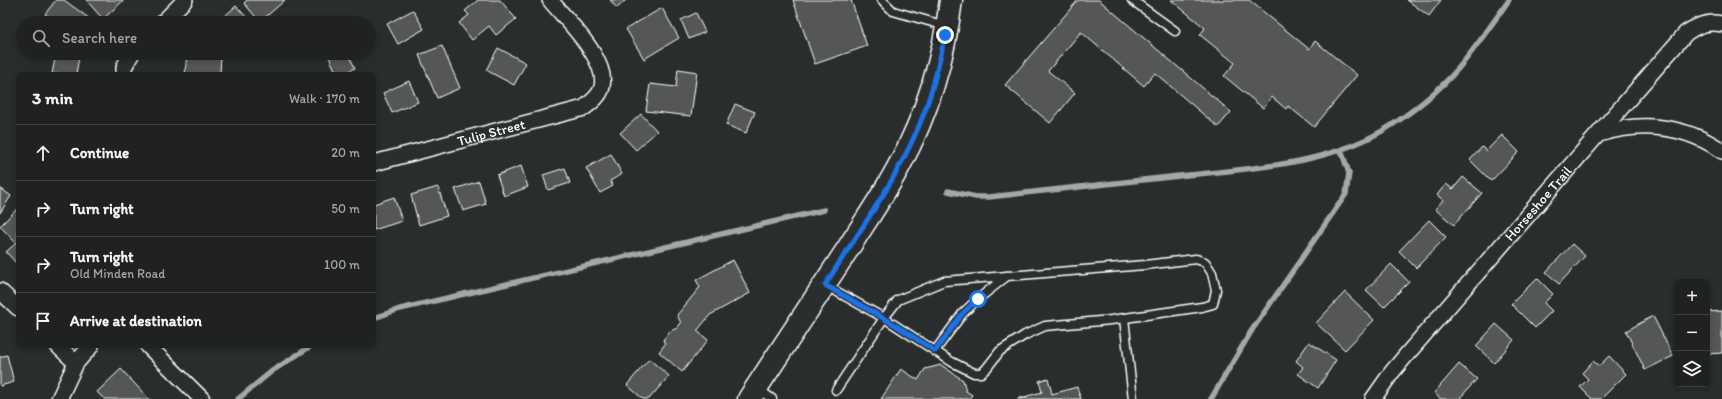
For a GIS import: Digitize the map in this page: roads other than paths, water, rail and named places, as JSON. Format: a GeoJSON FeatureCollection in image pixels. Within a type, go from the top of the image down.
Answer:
{"type":"FeatureCollection","features":[{"type":"Feature","properties":{"kind":"main road"},"geometry":{"type":"LineString","coordinates":[[759,395],[825,285],[892,180],[911,142],[933,86],[947,26],[951,0]]}},
{"type":"Feature","properties":{"kind":"street"},"geometry":{"type":"LineString","coordinates":[[169,16],[185,0]]}},
{"type":"Feature","properties":{"kind":"street","name":"Tulip Street"},"geometry":{"type":"LineString","coordinates":[[376,162],[584,108],[595,98],[601,91],[604,78],[595,54],[550,0]]}},
{"type":"Feature","properties":{"kind":"street","name":"Horseshoe Trail"},"geometry":{"type":"LineString","coordinates":[[1373,399],[1392,372],[1408,353],[1686,33],[1696,26],[1718,23]]}},
{"type":"Feature","properties":{"kind":"street"},"geometry":{"type":"LineString","coordinates":[[124,72],[124,67],[128,60]]}},
{"type":"Feature","properties":{"kind":"street"},"geometry":{"type":"LineString","coordinates":[[1599,134],[1617,128],[1666,128],[1694,136],[1722,151]]}},
{"type":"Feature","properties":{"kind":"street"},"geometry":{"type":"LineString","coordinates":[[0,290],[16,306]]}},
{"type":"Feature","properties":{"kind":"street"},"geometry":{"type":"LineString","coordinates":[[60,348],[76,363]]}},
{"type":"Feature","properties":{"kind":"street"},"geometry":{"type":"LineString","coordinates":[[59,399],[76,363],[89,348]]}},
{"type":"Feature","properties":{"kind":"street"},"geometry":{"type":"LineString","coordinates":[[150,348],[202,399]]}},
{"type":"Feature","properties":{"kind":"lane"},"geometry":{"type":"LineString","coordinates":[[882,0],[893,11],[947,26]]}},
{"type":"Feature","properties":{"kind":"lane"},"geometry":{"type":"LineString","coordinates":[[1132,0],[1175,30]]}},
{"type":"Feature","properties":{"kind":"lane"},"geometry":{"type":"LineString","coordinates":[[825,285],[884,318],[952,362],[974,373],[981,373],[986,369],[1000,351],[1025,335],[1045,326],[1124,318],[1202,307],[1213,304],[1216,290],[1212,273],[1205,262],[1196,259],[1145,265],[944,281],[898,300],[884,318],[836,390]]}},
{"type":"Feature","properties":{"kind":"lane"},"geometry":{"type":"LineString","coordinates":[[935,351],[963,313],[1007,276]]}},
{"type":"Feature","properties":{"kind":"lane"},"geometry":{"type":"LineString","coordinates":[[1124,318],[1133,399]]}},
{"type":"Feature","properties":{"kind":"waterway"},"geometry":{"type":"LineString","coordinates":[[948,191],[976,197],[989,197],[1261,167],[1289,163],[1342,149],[1368,139],[1392,125],[1432,95],[1458,69],[1509,0]]}},
{"type":"Feature","properties":{"kind":"waterway"},"geometry":{"type":"LineString","coordinates":[[1211,399],[1252,330],[1346,194],[1349,173],[1341,150]]}},
{"type":"Feature","properties":{"kind":"waterway"},"geometry":{"type":"LineString","coordinates":[[376,317],[400,309],[824,210]]}},
{"type":"Feature","properties":{"kind":"waterway"},"geometry":{"type":"LineString","coordinates":[[238,399],[272,371],[308,348]]}}]}
